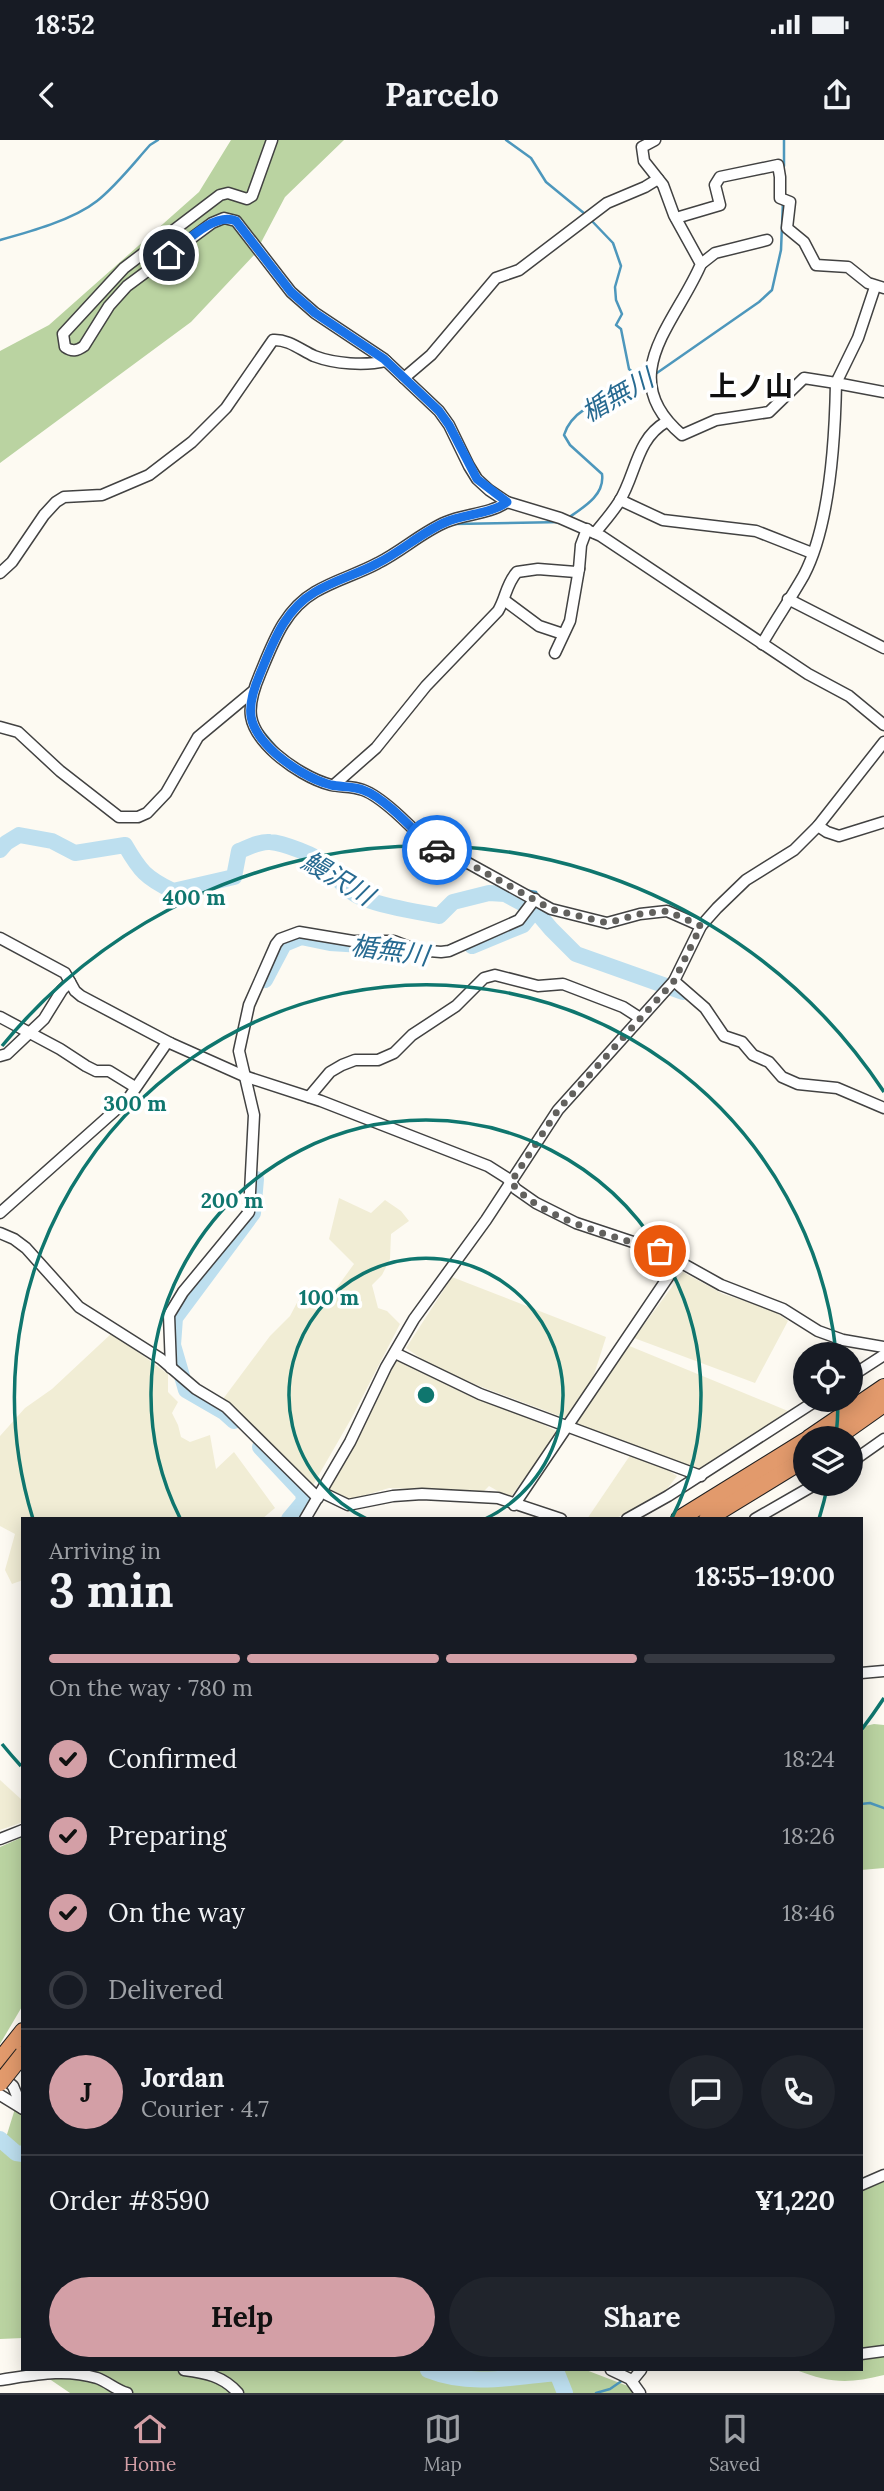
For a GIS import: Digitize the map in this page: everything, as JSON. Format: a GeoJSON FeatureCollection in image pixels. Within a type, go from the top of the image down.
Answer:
{"type":"FeatureCollection","features":[{"type":"Feature","properties":{"kind":"highway"},"geometry":{"type":"LineString","coordinates":[[827,1426],[884,1387]]}},
{"type":"Feature","properties":{"kind":"highway"},"geometry":{"type":"LineString","coordinates":[[853,1426],[884,1404]]}},
{"type":"Feature","properties":{"kind":"highway"},"geometry":{"type":"LineString","coordinates":[[683,1517],[793,1449]]}},
{"type":"Feature","properties":{"kind":"highway"},"geometry":{"type":"LineString","coordinates":[[710,1517],[793,1466]]}},
{"type":"Feature","properties":{"kind":"highway"},"geometry":{"type":"LineString","coordinates":[[0,2060],[21,2034]]}},
{"type":"Feature","properties":{"kind":"highway"},"geometry":{"type":"LineString","coordinates":[[0,2083],[21,2057]]}},
{"type":"Feature","properties":{"kind":"street"},"geometry":{"type":"LineString","coordinates":[[272,140],[252,196],[247,199],[228,192],[220,195],[144,252],[105,286],[63,334],[65,347],[71,351],[84,346],[109,306],[127,286],[212,223],[230,218],[240,225],[291,292],[315,313],[386,360],[439,411],[477,479],[507,502],[560,518],[591,531],[808,674],[849,696],[884,726]]}},
{"type":"Feature","properties":{"kind":"street"},"geometry":{"type":"LineString","coordinates":[[655,140],[642,147],[644,162],[663,185],[676,218],[701,264]]}},
{"type":"Feature","properties":{"kind":"street"},"geometry":{"type":"LineString","coordinates":[[676,218],[720,205],[715,185],[720,177],[778,165],[783,199],[789,202],[787,228],[804,242],[816,265],[848,267],[879,287],[836,383],[835,427],[829,481],[817,541],[804,574],[762,644]]}},
{"type":"Feature","properties":{"kind":"street"},"geometry":{"type":"LineString","coordinates":[[404,378],[431,355],[496,278],[519,270],[607,203],[658,179]]}},
{"type":"Feature","properties":{"kind":"street"},"geometry":{"type":"LineString","coordinates":[[766,240],[722,251],[701,264],[682,303],[664,327],[656,347],[651,389],[666,422],[682,435],[716,420],[769,412],[804,378],[884,393]]}},
{"type":"Feature","properties":{"kind":"street"},"geometry":{"type":"LineString","coordinates":[[0,573],[12,562],[56,502],[64,497],[102,495],[149,475],[192,442],[226,408],[273,340],[283,340],[326,359],[362,364],[386,360]]}},
{"type":"Feature","properties":{"kind":"street"},"geometry":{"type":"LineString","coordinates":[[555,653],[574,607],[581,545],[620,500],[642,445],[656,427],[666,422]]}},
{"type":"Feature","properties":{"kind":"street"},"geometry":{"type":"LineString","coordinates":[[620,500],[663,520],[756,531],[812,553]]}},
{"type":"Feature","properties":{"kind":"street"},"geometry":{"type":"LineString","coordinates":[[507,502],[501,507],[458,517],[441,524],[379,562],[305,598],[288,616],[273,642],[252,692],[250,717],[253,727],[276,754],[311,777],[334,785],[362,789],[438,849],[442,844],[468,863],[551,909],[607,923],[640,914],[667,911],[701,926]]}},
{"type":"Feature","properties":{"kind":"street"},"geometry":{"type":"LineString","coordinates":[[334,785],[376,748],[426,686],[498,611],[512,577],[523,569],[576,572],[579,569]]}},
{"type":"Feature","properties":{"kind":"street"},"geometry":{"type":"LineString","coordinates":[[788,599],[884,648]]}},
{"type":"Feature","properties":{"kind":"street"},"geometry":{"type":"LineString","coordinates":[[504,600],[539,626],[563,634]]}},
{"type":"Feature","properties":{"kind":"street"},"geometry":{"type":"LineString","coordinates":[[0,727],[18,732],[60,771],[119,817],[138,817],[147,813],[166,793],[198,737],[252,692]]}},
{"type":"Feature","properties":{"kind":"street"},"geometry":{"type":"LineString","coordinates":[[309,1517],[414,1319],[511,1182],[558,1110],[674,981],[701,926],[746,880],[794,850],[818,826],[884,742]]}},
{"type":"Feature","properties":{"kind":"street"},"geometry":{"type":"LineString","coordinates":[[818,826],[839,836],[884,822]]}},
{"type":"Feature","properties":{"kind":"street"},"geometry":{"type":"LineString","coordinates":[[174,1370],[170,1315],[183,1292],[249,1212],[254,1115],[239,1051],[249,1005],[280,939],[299,932],[353,941],[394,941],[418,950],[449,951],[519,920],[538,901]]}},
{"type":"Feature","properties":{"kind":"street"},"geometry":{"type":"LineString","coordinates":[[0,938],[65,973],[81,996],[170,1043],[244,1076],[309,1097],[488,1166],[536,1203],[576,1223],[660,1251],[721,1285],[783,1309],[818,1331],[843,1340],[884,1348]]}},
{"type":"Feature","properties":{"kind":"street"},"geometry":{"type":"LineString","coordinates":[[309,1097],[330,1072],[342,1065],[355,1060],[378,1060],[394,1053],[412,1035],[456,1006],[489,976],[495,975],[538,986],[563,984],[622,1007],[640,1018]]}},
{"type":"Feature","properties":{"kind":"street"},"geometry":{"type":"LineString","coordinates":[[674,981],[705,1008],[724,1037],[742,1042],[753,1055],[769,1062],[782,1077],[798,1084],[837,1088],[884,1108]]}},
{"type":"Feature","properties":{"kind":"street"},"geometry":{"type":"LineString","coordinates":[[0,1056],[7,1054],[44,1018],[70,982]]}},
{"type":"Feature","properties":{"kind":"street"},"geometry":{"type":"LineString","coordinates":[[0,1017],[86,1066],[108,1071],[135,1087]]}},
{"type":"Feature","properties":{"kind":"street"},"geometry":{"type":"LineString","coordinates":[[0,1213],[128,1099],[166,1044],[170,1043]]}},
{"type":"Feature","properties":{"kind":"street"},"geometry":{"type":"LineString","coordinates":[[0,1233],[26,1248],[79,1307],[161,1359],[196,1389],[226,1407],[319,1495],[348,1505],[393,1496],[422,1494],[498,1498],[554,1517]]}},
{"type":"Feature","properties":{"kind":"street"},"geometry":{"type":"LineString","coordinates":[[514,1505],[679,1261]]}},
{"type":"Feature","properties":{"kind":"street"},"geometry":{"type":"LineString","coordinates":[[395,1353],[480,1394],[701,1476]]}},
{"type":"Feature","properties":{"kind":"street"},"geometry":{"type":"LineString","coordinates":[[863,1369],[884,1355]]}},
{"type":"Feature","properties":{"kind":"street"},"geometry":{"type":"LineString","coordinates":[[630,1517],[701,1476],[799,1412]]}},
{"type":"Feature","properties":{"kind":"street"},"geometry":{"type":"LineString","coordinates":[[863,1454],[884,1439]]}},
{"type":"Feature","properties":{"kind":"street"},"geometry":{"type":"LineString","coordinates":[[758,1517],[795,1496]]}},
{"type":"Feature","properties":{"kind":"street"},"geometry":{"type":"LineString","coordinates":[[863,1673],[884,1671]]}},
{"type":"Feature","properties":{"kind":"street"},"geometry":{"type":"LineString","coordinates":[[0,1839],[21,1831]]}},
{"type":"Feature","properties":{"kind":"street"},"geometry":{"type":"LineString","coordinates":[[0,2075],[13,2087],[21,2106]]}},
{"type":"Feature","properties":{"kind":"street"},"geometry":{"type":"LineString","coordinates":[[0,2095],[21,2107]]}},
{"type":"Feature","properties":{"kind":"street"},"geometry":{"type":"LineString","coordinates":[[863,2184],[884,2175]]}},
{"type":"Feature","properties":{"kind":"street"},"geometry":{"type":"LineString","coordinates":[[863,2354],[884,2351]]}},
{"type":"Feature","properties":{"kind":"street"},"geometry":{"type":"LineString","coordinates":[[192,2371],[208,2373],[230,2385],[238,2393]]}},
{"type":"Feature","properties":{"kind":"street"},"geometry":{"type":"LineString","coordinates":[[613,2371],[628,2379],[640,2393]]}},
{"type":"Feature","properties":{"kind":"street"},"geometry":{"type":"LineString","coordinates":[[628,2379],[640,2371]]}},
{"type":"Feature","properties":{"kind":"street"},"geometry":{"type":"LineString","coordinates":[[0,2380],[62,2372],[82,2374],[102,2380],[127,2393]]}},
{"type":"Feature","properties":{"kind":"shaded area"},"geometry":{"type":"Polygon","coordinates":[[[339,1198],[371,1213],[385,1200],[401,1211],[409,1221],[391,1234],[390,1259],[382,1275],[372,1285],[378,1308],[387,1311],[400,1324],[313,1485],[223,1399],[270,1336],[290,1316],[300,1297],[319,1312],[354,1264],[329,1239],[339,1198]]]}},
{"type":"Feature","properties":{"kind":"shaded area"},"geometry":{"type":"Polygon","coordinates":[[[683,1272],[723,1294],[773,1310],[788,1321],[755,1383],[634,1338],[683,1272]]]}},
{"type":"Feature","properties":{"kind":"shaded area"},"geometry":{"type":"Polygon","coordinates":[[[452,1277],[606,1337],[592,1381],[565,1418],[429,1364],[406,1348],[452,1277]]]}},
{"type":"Feature","properties":{"kind":"shaded area"},"geometry":{"type":"Polygon","coordinates":[[[112,1333],[168,1374],[168,1392],[178,1402],[172,1413],[181,1437],[190,1442],[210,1435],[216,1469],[234,1452],[275,1508],[264,1517],[21,1517],[21,1581],[12,1584],[5,1570],[15,1534],[0,1526],[0,1436],[25,1408],[52,1389],[112,1333]]]}},
{"type":"Feature","properties":{"kind":"shaded area"},"geometry":{"type":"Polygon","coordinates":[[[627,1345],[788,1411],[699,1471],[576,1425],[627,1345]]]}},
{"type":"Feature","properties":{"kind":"shaded area"},"geometry":{"type":"Polygon","coordinates":[[[396,1360],[470,1396],[527,1416],[558,1432],[510,1498],[489,1486],[483,1492],[389,1488],[350,1500],[328,1488],[396,1360]]]}},
{"type":"Feature","properties":{"kind":"shaded area"},"geometry":{"type":"Polygon","coordinates":[[[631,1454],[662,1466],[677,1476],[667,1489],[618,1517],[588,1517],[631,1454]]]}},
{"type":"Feature","properties":{"kind":"shaded area"},"geometry":{"type":"Polygon","coordinates":[[[0,1780],[21,1799],[21,1823],[0,1830],[0,1780]]]}},
{"type":"Feature","properties":{"kind":"green space"},"geometry":{"type":"Polygon","coordinates":[[[231,140],[344,140],[285,197],[255,254],[191,322],[0,463],[0,351],[49,325],[199,192],[231,140]]]}},
{"type":"Feature","properties":{"kind":"green space"},"geometry":{"type":"Polygon","coordinates":[[[884,1725],[884,1868],[863,1870],[863,1727],[884,1725]]]}},
{"type":"Feature","properties":{"kind":"green space"},"geometry":{"type":"Polygon","coordinates":[[[21,1838],[21,2008],[0,2044],[0,1847],[21,1838]]]}},
{"type":"Feature","properties":{"kind":"green space"},"geometry":{"type":"Polygon","coordinates":[[[21,2089],[21,2338],[0,2339],[0,2143],[4,2144],[21,2089]]]}},
{"type":"Feature","properties":{"kind":"green space"},"geometry":{"type":"Polygon","coordinates":[[[884,2177],[884,2375],[839,2381],[819,2378],[799,2371],[863,2371],[863,2182],[884,2177]]]}},
{"type":"Feature","properties":{"kind":"green space"},"geometry":{"type":"Polygon","coordinates":[[[42,2371],[589,2371],[646,2393],[70,2393],[42,2371]]]}},
{"type":"Feature","properties":{"kind":"waterway"},"geometry":{"type":"LineString","coordinates":[[0,240],[50,225],[87,208],[111,188],[150,145],[158,140]]}},
{"type":"Feature","properties":{"kind":"waterway"},"geometry":{"type":"LineString","coordinates":[[506,140],[531,158],[546,182],[585,214]]}},
{"type":"Feature","properties":{"kind":"waterway","name":"楯無川"},"geometry":{"type":"LineString","coordinates":[[784,140],[784,166]]}},
{"type":"Feature","properties":{"kind":"waterway","name":"楯無川"},"geometry":{"type":"LineString","coordinates":[[654,375],[759,302],[772,290],[781,250],[783,201]]}},
{"type":"Feature","properties":{"kind":"waterway"},"geometry":{"type":"LineString","coordinates":[[590,219],[613,243],[621,266],[615,287],[616,300],[622,314],[616,325],[621,329],[629,369],[637,376],[639,383]]}},
{"type":"Feature","properties":{"kind":"waterway","name":"楯無川"},"geometry":{"type":"LineString","coordinates":[[568,518],[592,500],[602,481],[602,474],[570,445],[564,435],[569,424],[578,414],[600,400],[649,378]]}},
{"type":"Feature","properties":{"kind":"waterway","name":"楯無川"},"geometry":{"type":"LineString","coordinates":[[454,524],[563,522]]}},
{"type":"Feature","properties":{"kind":"waterway","name":"楯無川"},"geometry":{"type":"LineString","coordinates":[[259,727],[275,746]]}},
{"type":"Feature","properties":{"kind":"waterway","name":"鰻沢川"},"geometry":{"type":"LineString","coordinates":[[0,850],[19,835],[52,841],[75,853],[125,845],[145,873],[173,891],[234,877],[239,851],[262,842],[276,843],[321,861],[345,887],[360,897],[399,908],[439,916],[453,902],[489,893],[505,894],[535,910],[576,954],[683,992]]}},
{"type":"Feature","properties":{"kind":"waterway","name":"楯無川"},"geometry":{"type":"LineString","coordinates":[[442,852],[466,867]]}},
{"type":"Feature","properties":{"kind":"waterway","name":"楯無川"},"geometry":{"type":"LineString","coordinates":[[524,890],[536,892],[538,897]]}},
{"type":"Feature","properties":{"kind":"waterway","name":"楯無川"},"geometry":{"type":"LineString","coordinates":[[472,946],[523,925],[535,910]]}},
{"type":"Feature","properties":{"kind":"waterway","name":"楯無川"},"geometry":{"type":"LineString","coordinates":[[265,980],[284,944],[301,937],[330,943],[395,947],[417,954]]}},
{"type":"Feature","properties":{"kind":"waterway","name":"楯無川"},"geometry":{"type":"LineString","coordinates":[[234,1421],[224,1412],[186,1390],[173,1345],[175,1318],[253,1213],[256,1179]]}},
{"type":"Feature","properties":{"kind":"waterway","name":"楯無川"},"geometry":{"type":"LineString","coordinates":[[260,1447],[303,1493],[304,1501],[291,1517]]}},
{"type":"Feature","properties":{"kind":"waterway"},"geometry":{"type":"LineString","coordinates":[[863,1804],[870,1803],[884,1808]]}},
{"type":"Feature","properties":{"kind":"waterway"},"geometry":{"type":"LineString","coordinates":[[0,2139],[16,2153],[21,2154]]}},
{"type":"Feature","properties":{"kind":"waterway"},"geometry":{"type":"LineString","coordinates":[[431,2371],[476,2379],[557,2373],[565,2393]]}},
{"type":"Feature","properties":{"kind":"waterway"},"geometry":{"type":"LineString","coordinates":[[596,2393],[610,2389],[623,2380]]}},
{"type":"Feature","properties":{"kind":"way so far"},"geometry":{"type":"LineString","coordinates":[[437,850],[442,844],[468,863],[551,909],[607,923],[640,914],[667,911],[701,926],[674,981],[558,1110],[511,1182],[516,1189],[536,1203],[576,1223],[660,1251]]}},
{"type":"Feature","properties":{"kind":"district","name":"上ノ山"},"geometry":{"type":"Point","coordinates":[751,386]}},
{"type":"Feature","properties":{"kind":"route"},"geometry":{"type":"LineString","coordinates":[[169,255],[212,223],[224,218],[236,221],[291,292],[315,313],[384,359],[439,411],[477,479],[507,502],[501,507],[458,517],[441,524],[379,562],[305,598],[288,616],[273,642],[250,696],[253,727],[276,754],[324,783],[362,789],[398,816],[436,852],[437,850]]}}]}
